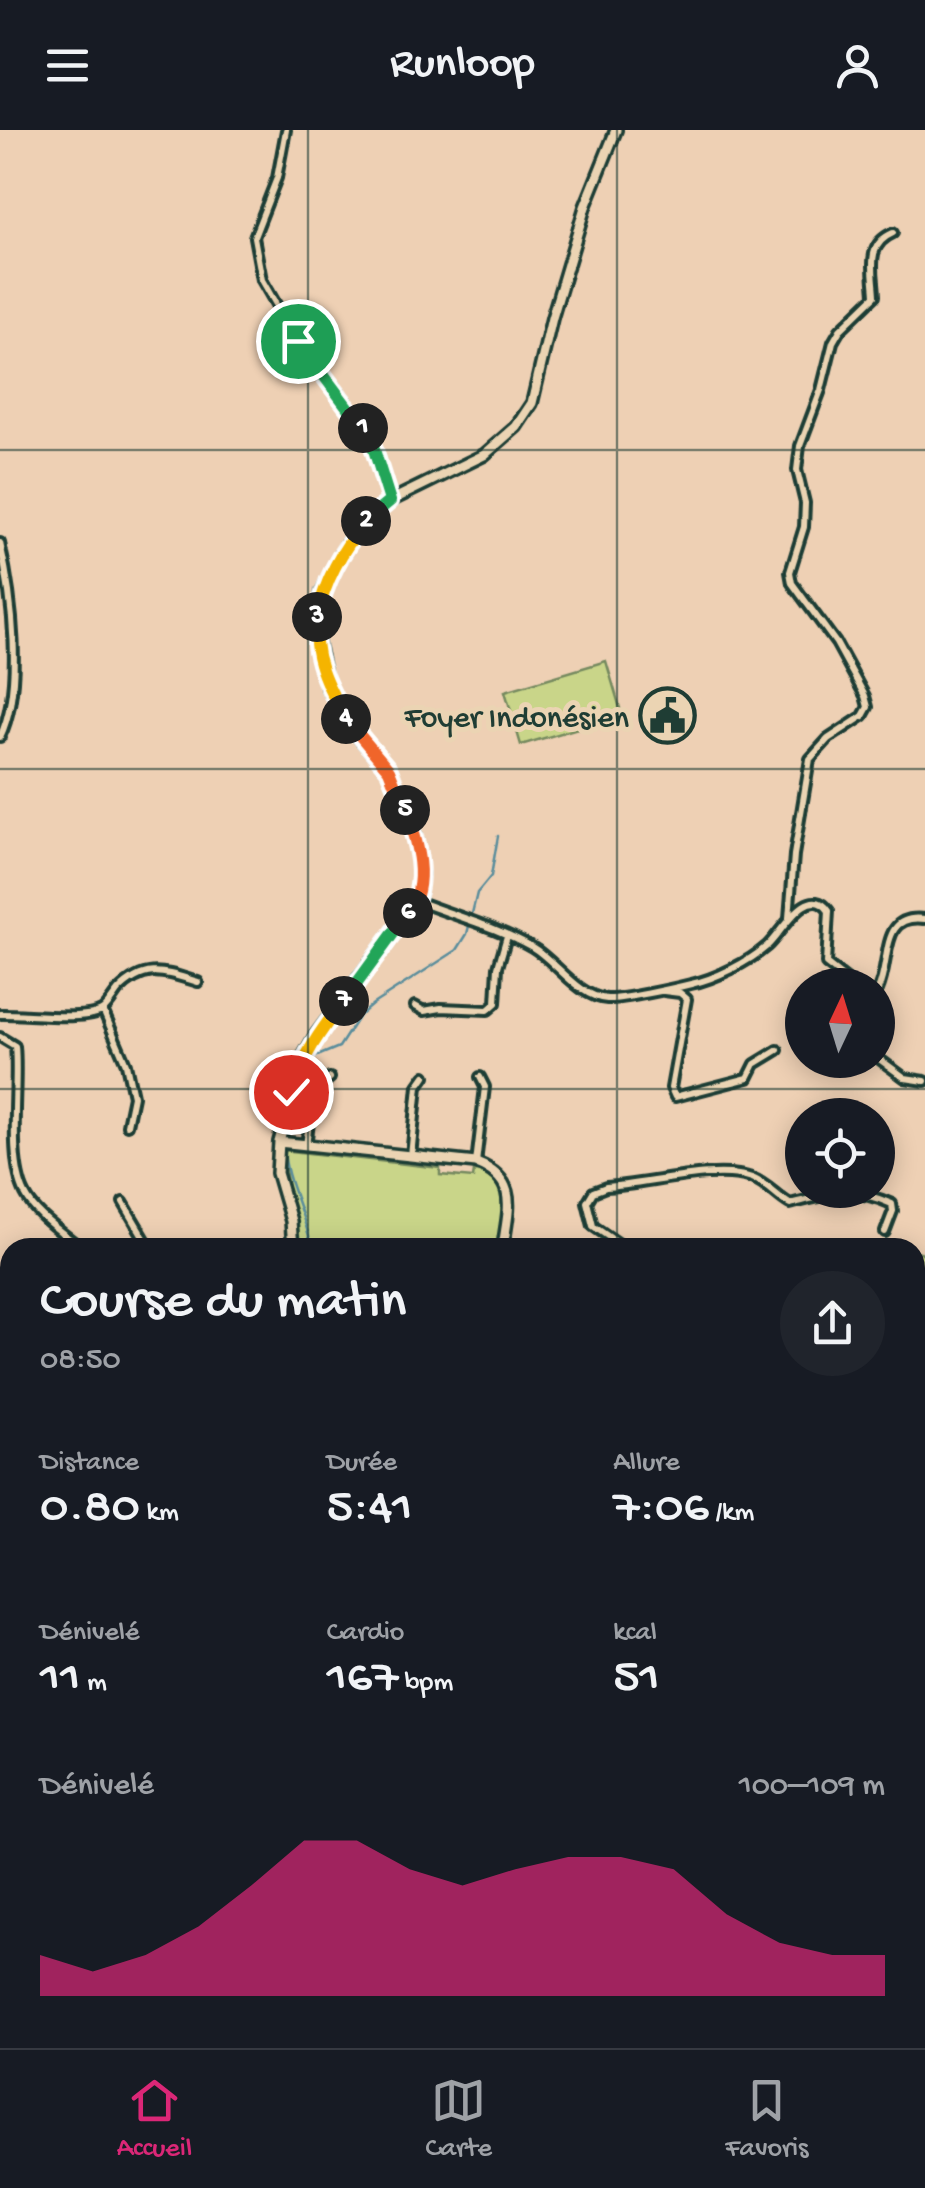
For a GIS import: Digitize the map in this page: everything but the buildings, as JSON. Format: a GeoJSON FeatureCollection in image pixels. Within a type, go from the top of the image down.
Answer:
{"type":"FeatureCollection","features":[{"type":"Feature","properties":{"kind":"street"},"geometry":{"type":"LineString","coordinates":[[286,130],[277,178],[259,218],[254,248],[262,280],[298,341],[371,440],[390,501]]}},
{"type":"Feature","properties":{"kind":"street"},"geometry":{"type":"LineString","coordinates":[[292,1238],[291,1220],[277,1172],[294,1084],[310,1046],[417,901],[421,874],[414,832],[389,770],[352,728],[327,686],[315,630],[322,592],[347,544],[366,521],[390,501],[484,456],[516,427],[532,403],[585,207],[616,130]]}},
{"type":"Feature","properties":{"kind":"street"},"geometry":{"type":"LineString","coordinates":[[789,918],[794,855],[810,758],[828,739],[864,716],[868,707],[836,643],[792,583],[790,572],[804,528],[805,503],[797,470],[800,446],[821,390],[833,342],[875,296],[874,248],[879,239],[893,233]]}},
{"type":"Feature","properties":{"kind":"street"},"geometry":{"type":"LineString","coordinates":[[0,543],[12,597],[13,637],[12,676],[0,737]]}},
{"type":"Feature","properties":{"kind":"street"},"geometry":{"type":"LineString","coordinates":[[417,901],[533,948],[580,987],[604,999],[698,982],[742,962],[768,946],[789,918],[806,904],[816,902],[826,906],[830,920],[826,964],[831,968]]}},
{"type":"Feature","properties":{"kind":"street"},"geometry":{"type":"LineString","coordinates":[[886,968],[893,929],[910,918],[925,920]]}},
{"type":"Feature","properties":{"kind":"street"},"geometry":{"type":"LineString","coordinates":[[415,1006],[424,1011],[488,1010],[496,1003],[498,967],[507,936]]}},
{"type":"Feature","properties":{"kind":"street"},"geometry":{"type":"LineString","coordinates":[[0,1014],[67,1017],[103,1010],[141,972],[165,972],[198,982]]}},
{"type":"Feature","properties":{"kind":"street"},"geometry":{"type":"LineString","coordinates":[[656,989],[687,999],[670,1088],[675,1097],[748,1078],[755,1064],[778,1050]]}},
{"type":"Feature","properties":{"kind":"street"},"geometry":{"type":"LineString","coordinates":[[103,1010],[126,1064],[134,1096],[126,1126]]}},
{"type":"Feature","properties":{"kind":"street"},"geometry":{"type":"LineString","coordinates":[[0,1037],[15,1046],[16,1139],[24,1192],[40,1213],[69,1238]]}},
{"type":"Feature","properties":{"kind":"street"},"geometry":{"type":"LineString","coordinates":[[895,1070],[906,1078],[925,1081]]}},
{"type":"Feature","properties":{"kind":"street"},"geometry":{"type":"LineString","coordinates":[[411,1156],[418,1086],[424,1076]]}},
{"type":"Feature","properties":{"kind":"street"},"geometry":{"type":"LineString","coordinates":[[476,1163],[485,1087],[480,1077]]}},
{"type":"Feature","properties":{"kind":"street"},"geometry":{"type":"LineString","coordinates":[[306,1145],[313,1100],[320,1084],[330,1078]]}},
{"type":"Feature","properties":{"kind":"street"},"geometry":{"type":"LineString","coordinates":[[284,1143],[476,1163],[493,1169],[505,1181],[509,1204],[504,1238]]}},
{"type":"Feature","properties":{"kind":"street"},"geometry":{"type":"LineString","coordinates":[[610,1238],[593,1226],[588,1217],[587,1202],[593,1192],[718,1172],[753,1178],[790,1204],[838,1192],[866,1192],[892,1204],[894,1212],[885,1232]]}},
{"type":"Feature","properties":{"kind":"street"},"geometry":{"type":"LineString","coordinates":[[123,1202],[144,1238]]}},
{"type":"Feature","properties":{"kind":"green space"},"geometry":{"type":"Polygon","coordinates":[[[606,661],[622,715],[521,745],[505,691],[606,661]]]}},
{"type":"Feature","properties":{"kind":"green space"},"geometry":{"type":"Polygon","coordinates":[[[282,1150],[440,1168],[440,1175],[473,1178],[474,1171],[497,1181],[502,1190],[498,1238],[296,1238],[282,1150]]]}},
{"type":"Feature","properties":{"kind":"waterway"},"geometry":{"type":"LineString","coordinates":[[287,1139],[305,1075],[315,1057],[339,1047],[359,1016],[373,1004],[457,950],[467,934],[477,893],[491,876],[498,836]]}},
{"type":"Feature","properties":{"kind":"waterway"},"geometry":{"type":"LineString","coordinates":[[285,1147],[287,1169],[310,1238]]}},
{"type":"Feature","properties":{"kind":"place","name":"Foyer Indonésien"},"geometry":{"type":"Point","coordinates":[668,715]}},
{"type":"Feature","properties":{"kind":"route"},"geometry":{"type":"LineString","coordinates":[[291,1092],[315,1036],[417,901],[421,874],[414,832],[389,770],[352,728],[327,686],[315,630],[322,592],[347,544],[390,501],[371,440],[298,341]]}}]}
